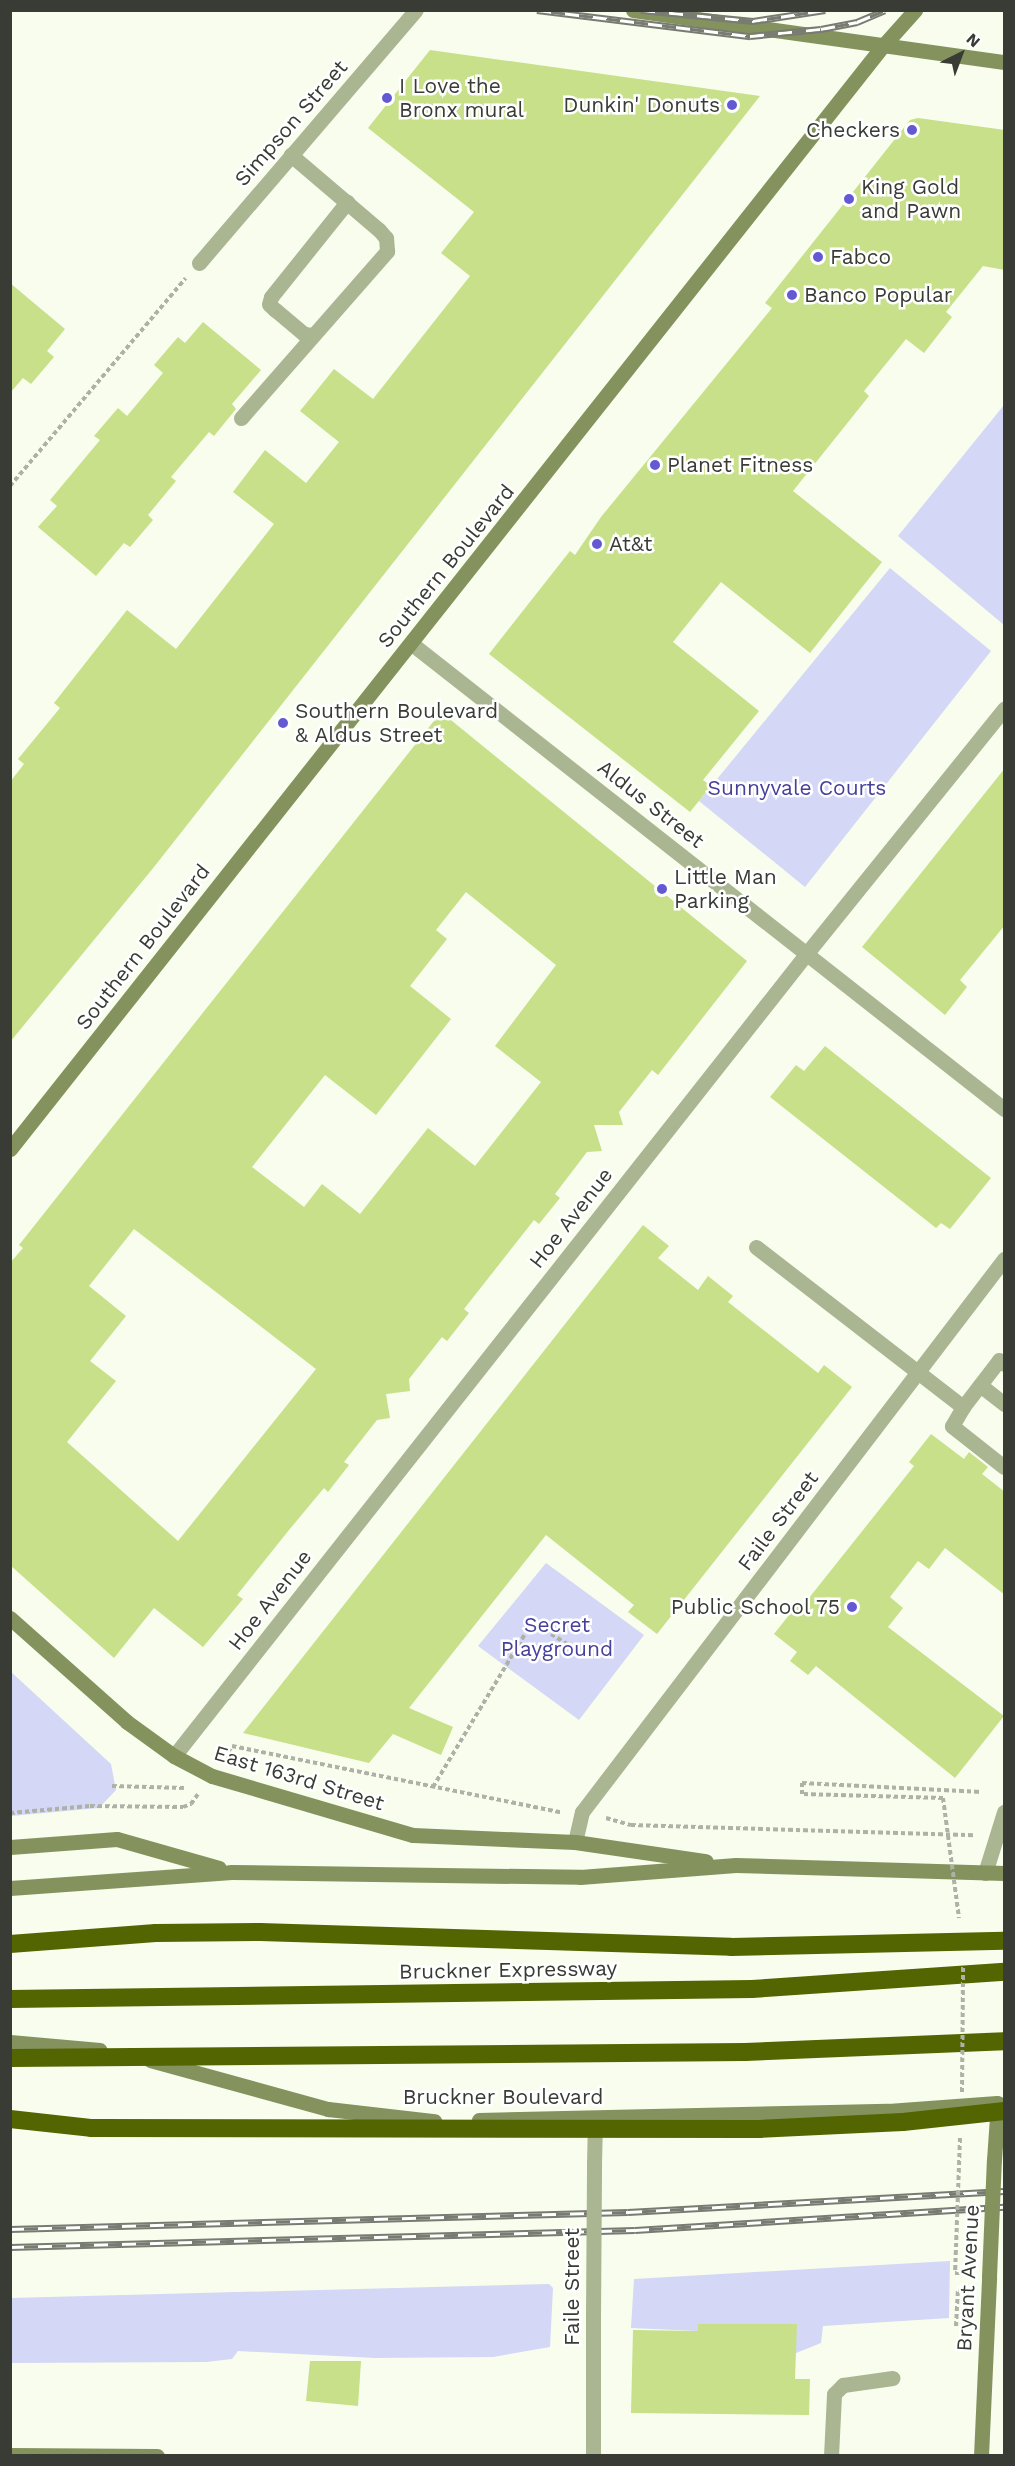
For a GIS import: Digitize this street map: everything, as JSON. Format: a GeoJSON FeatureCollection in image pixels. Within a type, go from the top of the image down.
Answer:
{"type":"FeatureCollection","features":[{"type":"Feature","properties":{"kind":"highway"},"geometry":{"type":"LineString","coordinates":[[10,1944],[156,1933],[248,1932],[660,1946],[1005,1941]]}},
{"type":"Feature","properties":{"kind":"highway","name":"Bruckner Expressway"},"geometry":{"type":"LineString","coordinates":[[10,1999],[752,1989],[1005,1972]]}},
{"type":"Feature","properties":{"kind":"highway"},"geometry":{"type":"LineString","coordinates":[[10,2058],[745,2052],[1005,2041]]}},
{"type":"Feature","properties":{"kind":"highway"},"geometry":{"type":"LineString","coordinates":[[10,2119],[91,2128],[759,2129],[903,2122],[1002,2106]]}},
{"type":"Feature","properties":{"kind":"main road"},"geometry":{"type":"LineString","coordinates":[[633,10],[882,47],[1005,62]]}},
{"type":"Feature","properties":{"kind":"main road","name":"Southern Boulevard"},"geometry":{"type":"LineString","coordinates":[[10,1149],[412,644],[882,47],[915,10]]}},
{"type":"Feature","properties":{"kind":"main road","name":"East 163rd Street"},"geometry":{"type":"LineString","coordinates":[[10,1618],[127,1722],[174,1756],[227,1781],[413,1835],[575,1842]]}},
{"type":"Feature","properties":{"kind":"main road"},"geometry":{"type":"LineString","coordinates":[[10,1847],[117,1839],[231,1872]]}},
{"type":"Feature","properties":{"kind":"main road"},"geometry":{"type":"LineString","coordinates":[[575,1842],[736,1865]]}},
{"type":"Feature","properties":{"kind":"main road"},"geometry":{"type":"LineString","coordinates":[[10,1888],[231,1872],[580,1876],[736,1865],[1005,1873]]}},
{"type":"Feature","properties":{"kind":"main road","name":"Bruckner Boulevard"},"geometry":{"type":"LineString","coordinates":[[10,2042],[123,2053],[328,2109],[394,2118],[595,2118],[1002,2106]]}},
{"type":"Feature","properties":{"kind":"main road","name":"Bryant Avenue"},"geometry":{"type":"LineString","coordinates":[[981,2456],[994,2160],[1002,2106]]}},
{"type":"Feature","properties":{"kind":"main road"},"geometry":{"type":"LineString","coordinates":[[10,2455],[157,2456]]}},
{"type":"Feature","properties":{"kind":"street","name":"Simpson Street"},"geometry":{"type":"LineString","coordinates":[[199,263],[416,10]]}},
{"type":"Feature","properties":{"kind":"street"},"geometry":{"type":"LineString","coordinates":[[241,418],[387,251],[386,238],[379,230],[291,155]]}},
{"type":"Feature","properties":{"kind":"street"},"geometry":{"type":"LineString","coordinates":[[312,335],[304,334],[269,304],[271,297],[347,202]]}},
{"type":"Feature","properties":{"kind":"street","name":"Aldus Street"},"geometry":{"type":"LineString","coordinates":[[412,644],[1005,1108]]}},
{"type":"Feature","properties":{"kind":"street","name":"Hoe Avenue"},"geometry":{"type":"LineString","coordinates":[[174,1756],[807,953],[1005,709]]}},
{"type":"Feature","properties":{"kind":"street"},"geometry":{"type":"LineString","coordinates":[[756,1247],[963,1407]]}},
{"type":"Feature","properties":{"kind":"street","name":"Faile Street"},"geometry":{"type":"LineString","coordinates":[[575,1842],[582,1812],[1005,1259]]}},
{"type":"Feature","properties":{"kind":"street"},"geometry":{"type":"LineString","coordinates":[[1005,1364],[999,1360],[963,1407],[952,1426],[1005,1467]]}},
{"type":"Feature","properties":{"kind":"street"},"geometry":{"type":"LineString","coordinates":[[980,1385],[1005,1404]]}},
{"type":"Feature","properties":{"kind":"street"},"geometry":{"type":"LineString","coordinates":[[985,1873],[999,1818],[1005,1812]]}},
{"type":"Feature","properties":{"kind":"street","name":"Faile Street"},"geometry":{"type":"LineString","coordinates":[[592,2456],[595,2118]]}},
{"type":"Feature","properties":{"kind":"street"},"geometry":{"type":"LineString","coordinates":[[831,2456],[834,2394],[843,2385],[893,2378]]}},
{"type":"Feature","properties":{"kind":"path"},"geometry":{"type":"LineString","coordinates":[[10,486],[199,263]]}},
{"type":"Feature","properties":{"kind":"path"},"geometry":{"type":"LineString","coordinates":[[433,1787],[532,1622],[575,1650]]}},
{"type":"Feature","properties":{"kind":"path"},"geometry":{"type":"LineString","coordinates":[[232,1746],[554,1812]]}},
{"type":"Feature","properties":{"kind":"path"},"geometry":{"type":"LineString","coordinates":[[960,1927],[943,1798],[802,1794],[802,1783],[982,1792]]}},
{"type":"Feature","properties":{"kind":"path"},"geometry":{"type":"LineString","coordinates":[[112,1786],[184,1788]]}},
{"type":"Feature","properties":{"kind":"path"},"geometry":{"type":"LineString","coordinates":[[10,1813],[90,1806],[183,1807],[191,1804],[201,1789]]}},
{"type":"Feature","properties":{"kind":"path"},"geometry":{"type":"LineString","coordinates":[[631,1825],[957,1834]]}},
{"type":"Feature","properties":{"kind":"path"},"geometry":{"type":"LineString","coordinates":[[961,2100],[963,1962]]}},
{"type":"Feature","properties":{"kind":"path"},"geometry":{"type":"LineString","coordinates":[[960,2135],[955,2273],[971,2273]]}},
{"type":"Feature","properties":{"kind":"path"},"geometry":{"type":"LineString","coordinates":[[956,2326],[958,2290],[970,2289],[971,2262]]}},
{"type":"Feature","properties":{"kind":"green space"},"geometry":{"type":"Polygon","coordinates":[[[1004,405],[1004,625],[898,536],[1004,405]]]}},
{"type":"Feature","properties":{"kind":"green space","name":"Sunnyvale Courts"},"geometry":{"type":"Polygon","coordinates":[[[890,568],[991,651],[805,887],[699,801],[890,568]]]}},
{"type":"Feature","properties":{"kind":"green space","name":"Secret Playground"},"geometry":{"type":"Polygon","coordinates":[[[546,1563],[644,1635],[579,1720],[478,1646],[546,1563]]]}},
{"type":"Feature","properties":{"kind":"green space"},"geometry":{"type":"Polygon","coordinates":[[[10,1671],[111,1764],[116,1790],[99,1808],[11,1816],[10,1671]]]}},
{"type":"Feature","properties":{"kind":"green space"},"geometry":{"type":"Polygon","coordinates":[[[950,2261],[949,2318],[823,2326],[821,2343],[796,2353],[698,2324],[698,2331],[631,2328],[634,2279],[950,2261]]]}},
{"type":"Feature","properties":{"kind":"green space"},"geometry":{"type":"Polygon","coordinates":[[[549,2284],[553,2288],[550,2347],[493,2357],[375,2358],[238,2351],[232,2359],[206,2362],[11,2363],[11,2298],[549,2284]]]}},
{"type":"Feature","properties":{"kind":"building"},"geometry":{"type":"Polygon","coordinates":[[[430,50],[760,96],[154,867],[10,1042],[10,782],[24,764],[18,759],[60,708],[54,703],[127,610],[176,649],[274,524],[233,492],[265,450],[306,483],[339,442],[300,411],[334,369],[373,399],[470,276],[441,253],[474,212],[368,128],[430,50]]]}},
{"type":"Feature","properties":{"kind":"building"},"geometry":{"type":"Polygon","coordinates":[[[918,118],[1005,130],[1005,270],[983,266],[946,312],[952,317],[924,353],[906,339],[864,391],[869,396],[793,491],[882,562],[810,653],[721,582],[673,642],[759,711],[703,780],[711,786],[690,812],[489,654],[570,551],[575,555],[601,517],[772,308],[765,303],[910,120],[918,118]]]}},
{"type":"Feature","properties":{"kind":"building"},"geometry":{"type":"Polygon","coordinates":[[[10,283],[65,329],[47,351],[54,357],[31,384],[23,378],[10,393],[10,283]]]}},
{"type":"Feature","properties":{"kind":"building"},"geometry":{"type":"Polygon","coordinates":[[[203,322],[261,370],[232,404],[236,409],[214,436],[209,432],[171,477],[176,481],[148,515],[153,520],[130,547],[124,543],[96,576],[38,527],[57,506],[50,500],[100,440],[94,436],[118,408],[127,416],[163,373],[154,365],[178,337],[185,343],[203,322]]]}},
{"type":"Feature","properties":{"kind":"building"},"geometry":{"type":"Polygon","coordinates":[[[441,712],[747,961],[658,1075],[652,1070],[619,1112],[623,1125],[594,1125],[602,1151],[587,1152],[555,1194],[560,1198],[539,1224],[534,1220],[464,1309],[469,1313],[447,1341],[442,1337],[409,1379],[410,1391],[386,1394],[390,1418],[377,1420],[344,1462],[349,1465],[328,1492],[324,1488],[289,1530],[237,1595],[243,1599],[203,1647],[154,1608],[114,1658],[10,1565],[10,1263],[23,1248],[19,1245],[441,712]],[[466,892],[436,930],[447,939],[410,986],[451,1019],[376,1115],[325,1075],[252,1167],[304,1207],[322,1184],[360,1214],[428,1128],[475,1166],[541,1082],[495,1046],[556,965],[466,892]],[[134,1229],[89,1286],[126,1316],[90,1361],[116,1381],[67,1442],[178,1541],[316,1369],[134,1229]]]}},
{"type":"Feature","properties":{"kind":"building"},"geometry":{"type":"Polygon","coordinates":[[[1005,768],[1005,925],[960,980],[967,987],[945,1015],[862,947],[1005,768]]]}},
{"type":"Feature","properties":{"kind":"building"},"geometry":{"type":"Polygon","coordinates":[[[825,1046],[991,1178],[950,1229],[941,1223],[936,1228],[770,1097],[796,1065],[804,1071],[825,1046]]]}},
{"type":"Feature","properties":{"kind":"building"},"geometry":{"type":"Polygon","coordinates":[[[643,1225],[669,1246],[658,1258],[698,1290],[708,1276],[733,1296],[728,1302],[818,1373],[824,1365],[852,1387],[657,1634],[628,1612],[634,1605],[546,1535],[409,1708],[453,1727],[441,1755],[393,1734],[369,1763],[243,1733],[643,1225]]]}},
{"type":"Feature","properties":{"kind":"building","name":"Public School 75"},"geometry":{"type":"Polygon","coordinates":[[[931,1434],[964,1459],[969,1452],[988,1467],[982,1474],[1005,1492],[1005,1595],[945,1548],[929,1569],[918,1561],[890,1597],[903,1608],[888,1627],[1004,1716],[955,1778],[816,1666],[808,1675],[790,1661],[797,1652],[774,1634],[797,1605],[801,1608],[914,1466],[909,1462],[931,1434]]]}},
{"type":"Feature","properties":{"kind":"building"},"geometry":{"type":"Polygon","coordinates":[[[698,2324],[797,2324],[795,2379],[810,2379],[809,2415],[631,2413],[633,2330],[698,2331],[698,2324]]]}},
{"type":"Feature","properties":{"kind":"building"},"geometry":{"type":"Polygon","coordinates":[[[310,2361],[361,2361],[358,2406],[306,2401],[310,2361]]]}},
{"type":"Feature","properties":{"kind":"railway"},"geometry":{"type":"LineString","coordinates":[[537,10],[750,36],[821,29],[857,22],[885,10]]}},
{"type":"Feature","properties":{"kind":"railway"},"geometry":{"type":"LineString","coordinates":[[641,10],[753,21],[825,10]]}},
{"type":"Feature","properties":{"kind":"railway"},"geometry":{"type":"LineString","coordinates":[[10,2229],[628,2212],[1004,2191]]}},
{"type":"Feature","properties":{"kind":"railway"},"geometry":{"type":"LineString","coordinates":[[10,2247],[635,2230],[1004,2207]]}},
{"type":"Feature","properties":{"kind":"place","name":"I Love the Bronx mural"},"geometry":{"type":"Point","coordinates":[387,98]}},
{"type":"Feature","properties":{"kind":"place","name":"Dunkin' Donuts"},"geometry":{"type":"Point","coordinates":[732,105]}},
{"type":"Feature","properties":{"kind":"place","name":"Checkers"},"geometry":{"type":"Point","coordinates":[912,130]}},
{"type":"Feature","properties":{"kind":"place","name":"King Gold and Pawn"},"geometry":{"type":"Point","coordinates":[849,199]}},
{"type":"Feature","properties":{"kind":"place","name":"Fabco"},"geometry":{"type":"Point","coordinates":[818,257]}},
{"type":"Feature","properties":{"kind":"place","name":"Banco Popular"},"geometry":{"type":"Point","coordinates":[792,295]}},
{"type":"Feature","properties":{"kind":"place","name":"Planet Fitness"},"geometry":{"type":"Point","coordinates":[655,465]}},
{"type":"Feature","properties":{"kind":"place","name":"At&t"},"geometry":{"type":"Point","coordinates":[597,544]}},
{"type":"Feature","properties":{"kind":"place","name":"Southern Boulevard & Aldus Street"},"geometry":{"type":"Point","coordinates":[283,723]}},
{"type":"Feature","properties":{"kind":"place","name":"Little Man Parking"},"geometry":{"type":"Point","coordinates":[662,889]}},
{"type":"Feature","properties":{"kind":"place","name":"Public School 75"},"geometry":{"type":"Point","coordinates":[852,1607]}}]}
